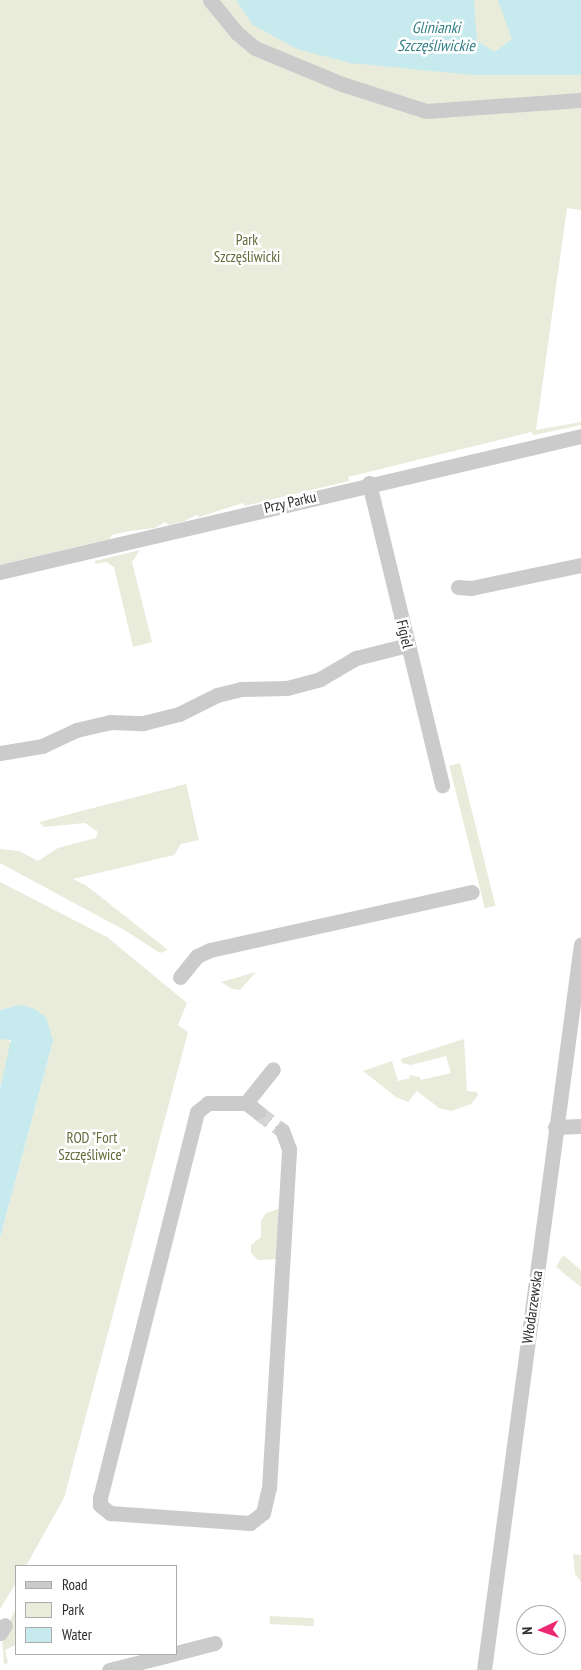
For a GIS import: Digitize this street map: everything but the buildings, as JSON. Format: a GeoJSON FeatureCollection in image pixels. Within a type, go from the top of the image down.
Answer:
{"type":"FeatureCollection","features":[{"type":"Feature","properties":{"kind":"street"},"geometry":{"type":"LineString","coordinates":[[210,0],[237,33],[255,48],[342,84],[426,111],[581,100]]}},
{"type":"Feature","properties":{"kind":"street","name":"Przy Parku"},"geometry":{"type":"LineString","coordinates":[[0,572],[369,483],[581,436]]}},
{"type":"Feature","properties":{"kind":"street","name":"Figiel"},"geometry":{"type":"LineString","coordinates":[[369,483],[442,785]]}},
{"type":"Feature","properties":{"kind":"street"},"geometry":{"type":"LineString","coordinates":[[458,587],[471,588],[581,565]]}},
{"type":"Feature","properties":{"kind":"street"},"geometry":{"type":"LineString","coordinates":[[0,754],[42,746],[76,730],[110,722],[143,723],[179,714],[217,695],[241,689],[287,688],[320,679],[356,658],[407,645]]}},
{"type":"Feature","properties":{"kind":"street"},"geometry":{"type":"LineString","coordinates":[[180,977],[197,956],[210,950],[472,892]]}},
{"type":"Feature","properties":{"kind":"street","name":"Włodarzewska"},"geometry":{"type":"LineString","coordinates":[[484,1670],[581,944]]}},
{"type":"Feature","properties":{"kind":"street"},"geometry":{"type":"LineString","coordinates":[[273,1069],[252,1107],[208,1103],[197,1112],[100,1497],[100,1505],[110,1513],[250,1523],[263,1514],[269,1488],[289,1149],[282,1130]]}},
{"type":"Feature","properties":{"kind":"street"},"geometry":{"type":"LineString","coordinates":[[556,1127],[581,1126]]}},
{"type":"Feature","properties":{"kind":"street"},"geometry":{"type":"LineString","coordinates":[[178,1652],[215,1643]]}},
{"type":"Feature","properties":{"kind":"street"},"geometry":{"type":"LineString","coordinates":[[109,1670],[168,1655]]}},
{"type":"Feature","properties":{"kind":"green space","name":"Park Szczęśliwicki"},"geometry":{"type":"Polygon","coordinates":[[[0,0],[581,0],[581,210],[567,208],[536,430],[581,422],[581,425],[534,435],[531,432],[348,477],[349,481],[245,506],[243,503],[199,517],[196,515],[185,521],[169,525],[165,522],[155,528],[112,535],[110,539],[0,565],[0,0]]]}},
{"type":"Feature","properties":{"kind":"green space"},"geometry":{"type":"Polygon","coordinates":[[[140,550],[132,562],[152,642],[133,647],[114,567],[106,562],[95,564],[95,561],[140,550]]]}},
{"type":"Feature","properties":{"kind":"green space"},"geometry":{"type":"Polygon","coordinates":[[[460,763],[496,906],[485,908],[449,766],[460,763]]]}},
{"type":"Feature","properties":{"kind":"green space"},"geometry":{"type":"Polygon","coordinates":[[[186,784],[199,840],[181,844],[174,855],[73,879],[87,886],[168,950],[160,953],[126,931],[0,863],[0,849],[19,851],[38,861],[58,848],[96,838],[98,832],[85,823],[44,827],[39,822],[186,784]]]}},
{"type":"Feature","properties":{"kind":"green space","name":"ROD \"Fort Szczęśliwice\""},"geometry":{"type":"Polygon","coordinates":[[[0,882],[107,937],[187,1003],[178,1025],[188,1032],[64,1498],[27,1565],[15,1565],[15,1585],[0,1609],[0,1238],[53,1041],[19,1005],[0,1010],[0,882]]]}},
{"type":"Feature","properties":{"kind":"green space"},"geometry":{"type":"Polygon","coordinates":[[[256,972],[240,990],[232,989],[221,982],[256,972]]]}},
{"type":"Feature","properties":{"kind":"green space"},"geometry":{"type":"Polygon","coordinates":[[[8,1037],[11,1045],[0,1088],[0,1039],[8,1037]]]}},
{"type":"Feature","properties":{"kind":"green space"},"geometry":{"type":"Polygon","coordinates":[[[464,1039],[467,1091],[477,1092],[478,1095],[471,1104],[451,1111],[439,1108],[417,1091],[408,1102],[396,1097],[363,1071],[392,1061],[398,1081],[410,1078],[409,1075],[420,1077],[421,1080],[451,1073],[446,1056],[411,1065],[402,1063],[401,1059],[464,1039]]]}},
{"type":"Feature","properties":{"kind":"green space"},"geometry":{"type":"Polygon","coordinates":[[[279,1209],[276,1259],[258,1260],[251,1253],[251,1245],[261,1237],[261,1221],[266,1213],[279,1209]]]}},
{"type":"Feature","properties":{"kind":"green space"},"geometry":{"type":"Polygon","coordinates":[[[563,1255],[581,1270],[581,1287],[556,1267],[563,1255]]]}},
{"type":"Feature","properties":{"kind":"green space"},"geometry":{"type":"Polygon","coordinates":[[[573,1554],[581,1555],[581,1582],[575,1574],[573,1554]]]}},
{"type":"Feature","properties":{"kind":"green space"},"geometry":{"type":"Polygon","coordinates":[[[15,1612],[15,1645],[5,1650],[8,1663],[4,1664],[2,1639],[15,1612]]]}},
{"type":"Feature","properties":{"kind":"green space"},"geometry":{"type":"Polygon","coordinates":[[[270,1616],[314,1618],[314,1626],[270,1624],[270,1616]]]}},
{"type":"Feature","properties":{"kind":"water","name":"Glinianki Szczęśliwickie"},"geometry":{"type":"Polygon","coordinates":[[[236,0],[474,0],[477,41],[495,52],[512,39],[498,0],[581,0],[581,75],[473,75],[350,63],[297,49],[253,25],[236,0]]]}},
{"type":"Feature","properties":{"kind":"water"},"geometry":{"type":"Polygon","coordinates":[[[19,1005],[33,1008],[46,1017],[53,1041],[0,1238],[0,1088],[11,1040],[0,1039],[0,1010],[19,1005]]]}},
{"type":"Feature","properties":{"kind":"tunnel"},"geometry":{"type":"LineString","coordinates":[[258,1112],[282,1130]]}}]}
